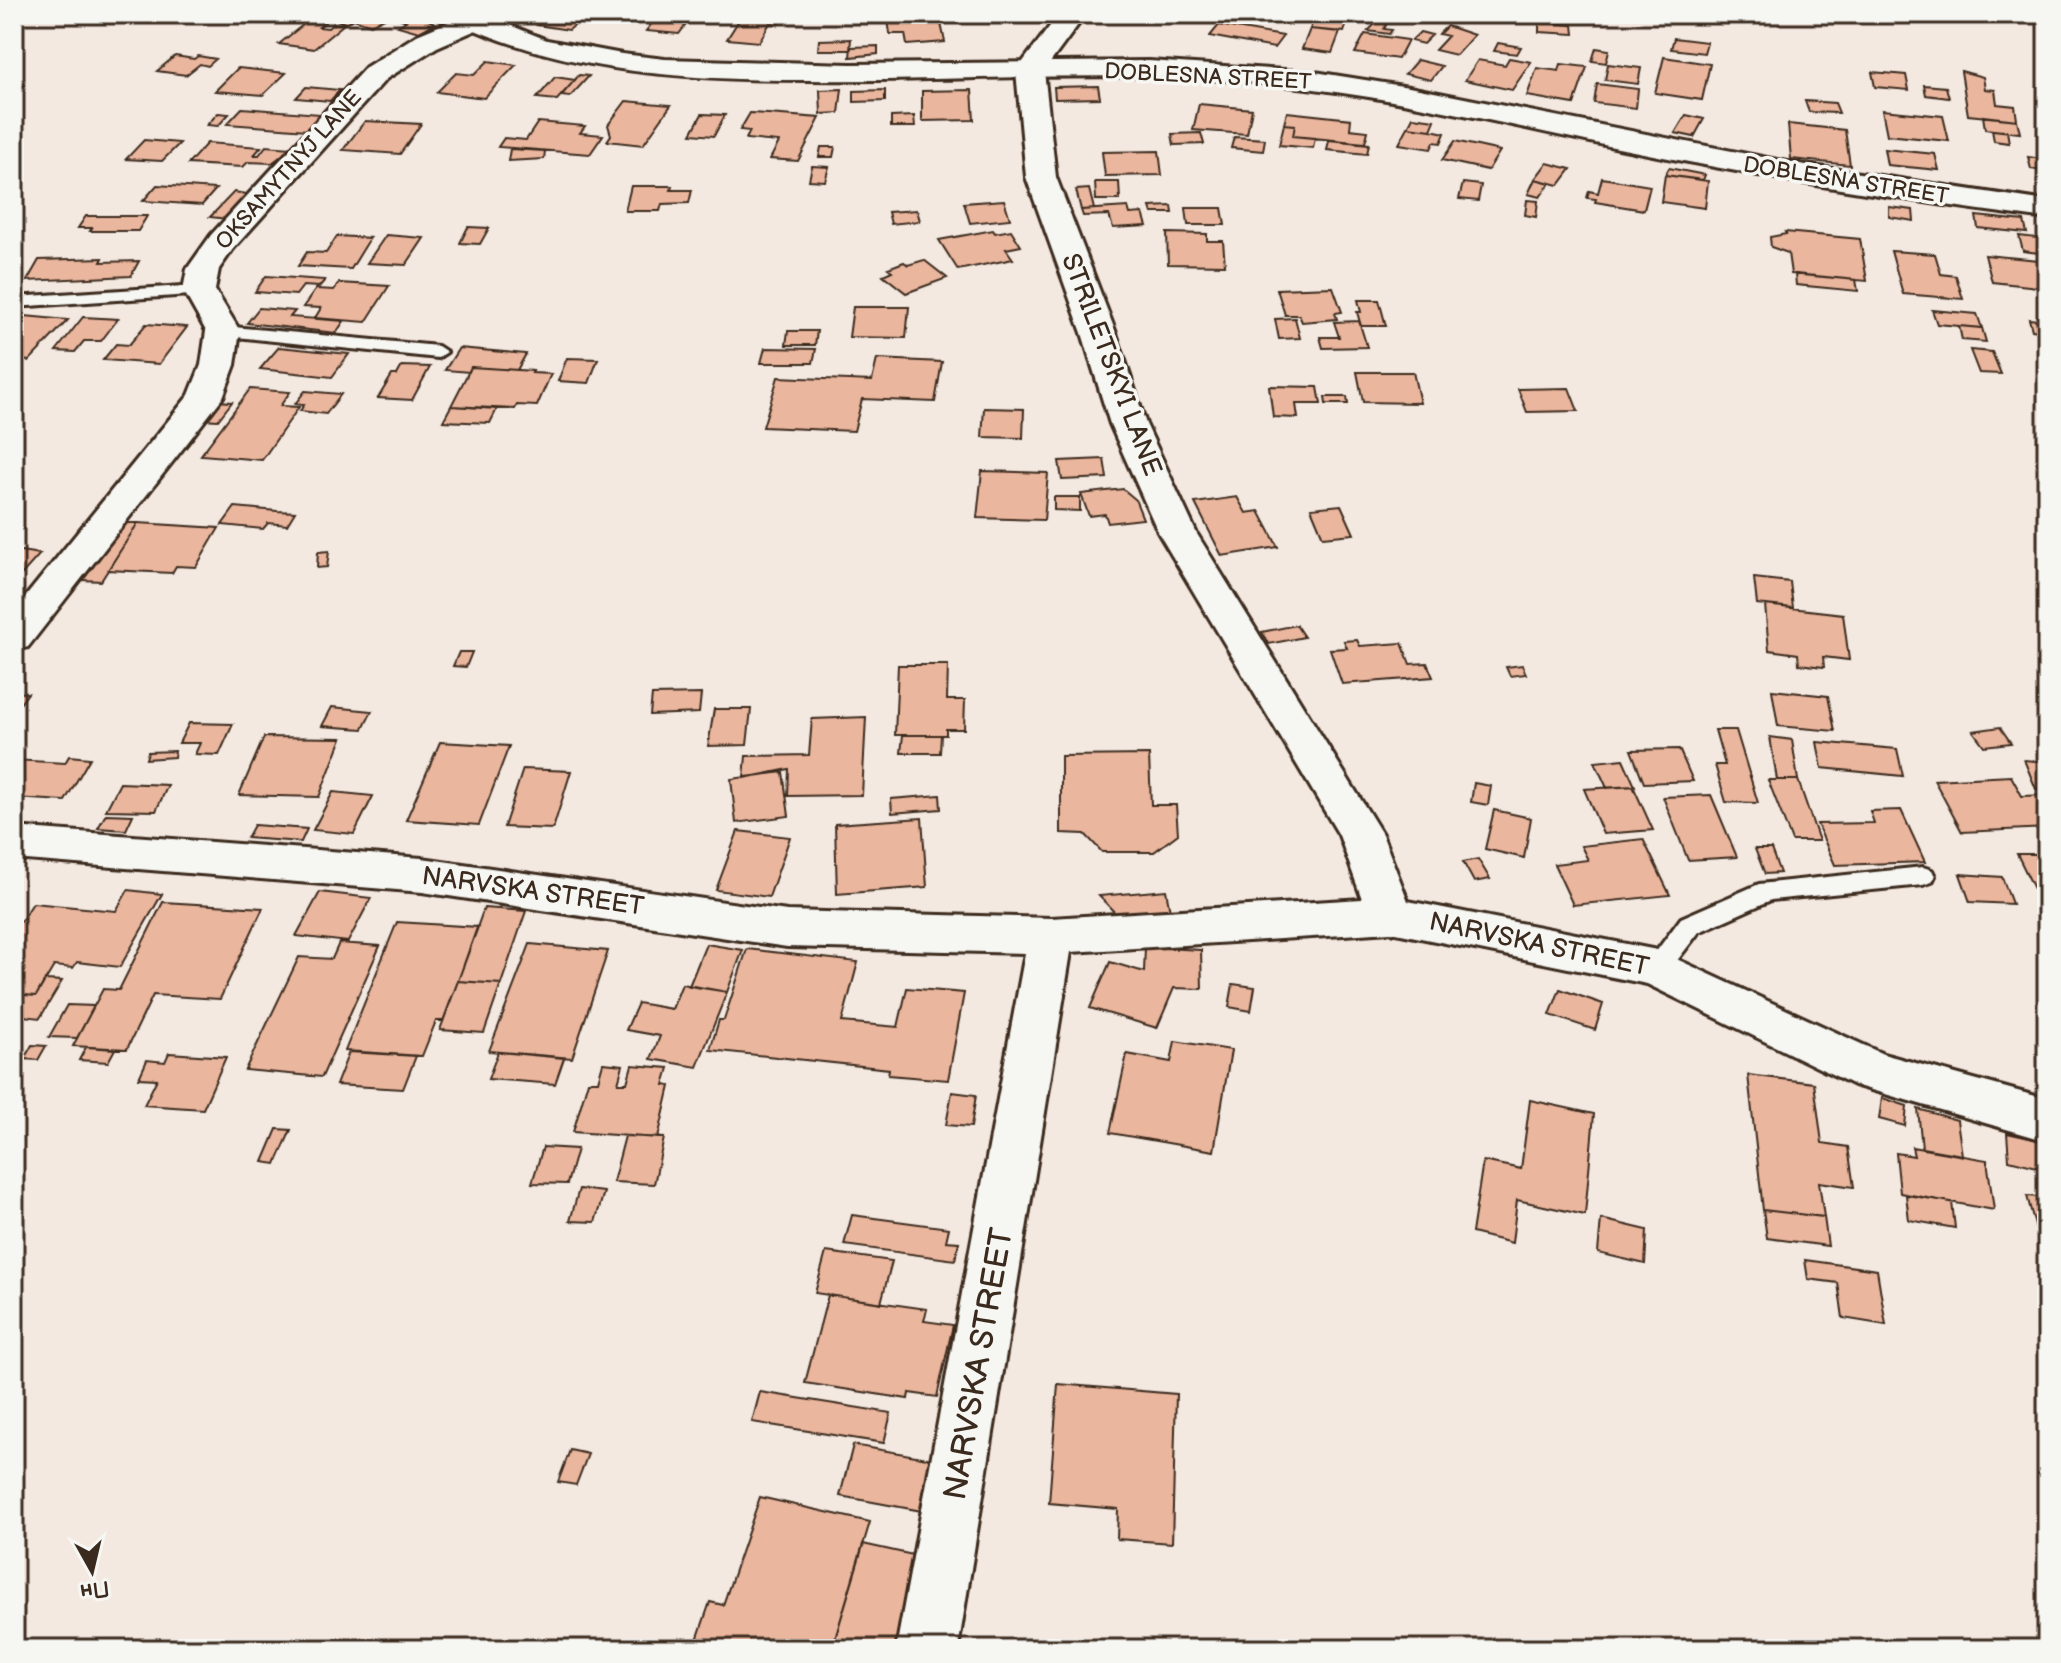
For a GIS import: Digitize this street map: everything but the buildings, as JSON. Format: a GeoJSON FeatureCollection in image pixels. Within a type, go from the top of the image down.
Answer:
{"type":"FeatureCollection","features":[{"type":"Feature","properties":{"kind":"street"},"geometry":{"type":"LineString","coordinates":[[1030,71],[1073,14]]}},
{"type":"Feature","properties":{"kind":"street","name":"DOBLESNA STREET"},"geometry":{"type":"LineString","coordinates":[[468,18],[550,47],[658,67],[868,74],[1190,71],[1284,77],[1382,91],[1748,165],[1884,189],[2047,210]]}},
{"type":"Feature","properties":{"kind":"street","name":"OKSAMYTNYJ LANE"},"geometry":{"type":"LineString","coordinates":[[199,290],[203,269],[222,242],[376,73],[468,18]]}},
{"type":"Feature","properties":{"kind":"street","name":"STRILETSKYI LANE"},"geometry":{"type":"LineString","coordinates":[[1030,71],[1041,177],[1099,333],[1128,424],[1178,534],[1360,834],[1391,915]]}},
{"type":"Feature","properties":{"kind":"street"},"geometry":{"type":"LineString","coordinates":[[14,638],[206,397],[218,365],[223,331],[199,290]]}},
{"type":"Feature","properties":{"kind":"street","name":"NARVSKA STREET"},"geometry":{"type":"LineString","coordinates":[[14,843],[422,875],[787,929],[1051,936],[1391,915],[1657,968],[1871,1071],[2047,1120]]}},
{"type":"Feature","properties":{"kind":"street","name":"NARVSKA STREET"},"geometry":{"type":"LineString","coordinates":[[927,1649],[1051,936]]}},
{"type":"Feature","properties":{"kind":"lane"},"geometry":{"type":"LineString","coordinates":[[14,302],[199,290]]}},
{"type":"Feature","properties":{"kind":"lane"},"geometry":{"type":"LineString","coordinates":[[223,331],[438,352]]}},
{"type":"Feature","properties":{"kind":"lane"},"geometry":{"type":"LineString","coordinates":[[1657,968],[1690,925],[1768,891],[1923,876]]}}]}
